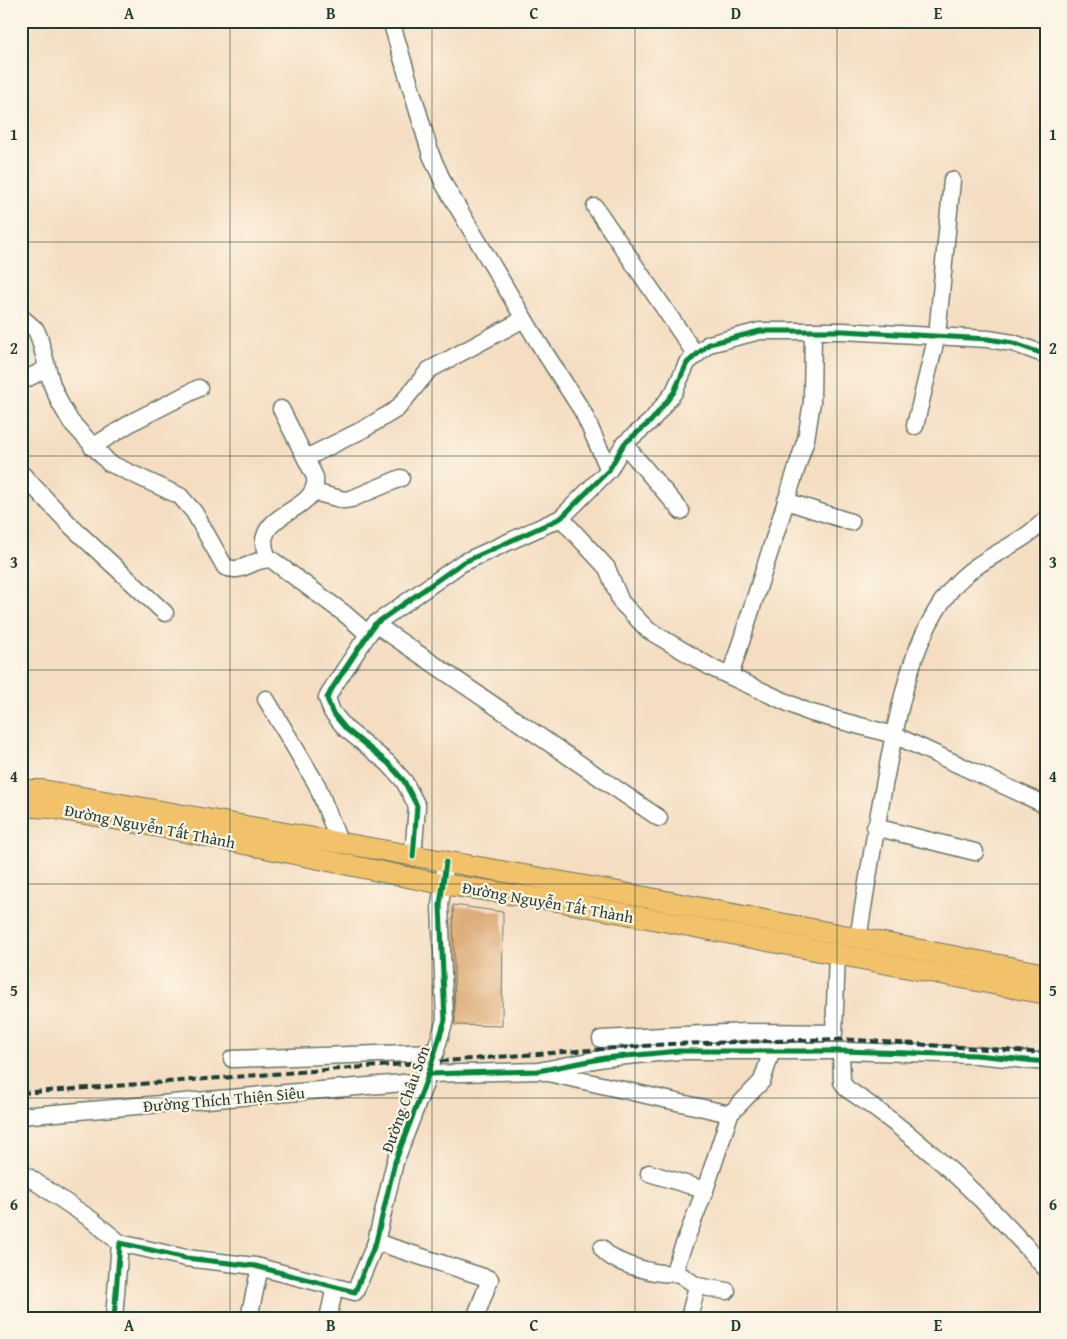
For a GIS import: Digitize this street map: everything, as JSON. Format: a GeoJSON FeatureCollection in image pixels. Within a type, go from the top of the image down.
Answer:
{"type":"FeatureCollection","features":[{"type":"Feature","properties":{"kind":"main road","name":"Đường Nguyễn Tất Thành"},"geometry":{"type":"LineString","coordinates":[[21,790],[42,790],[608,890],[1046,974]]}},
{"type":"Feature","properties":{"kind":"main road","name":"Đường Nguyễn Tất Thành"},"geometry":{"type":"LineString","coordinates":[[21,806],[50,808],[171,829],[442,884],[558,901],[1046,994]]}},
{"type":"Feature","properties":{"kind":"street"},"geometry":{"type":"LineString","coordinates":[[391,21],[431,155],[445,186],[518,323],[583,412],[609,470]]}},
{"type":"Feature","properties":{"kind":"street"},"geometry":{"type":"LineString","coordinates":[[915,426],[937,335],[952,180]]}},
{"type":"Feature","properties":{"kind":"street"},"geometry":{"type":"LineString","coordinates":[[595,207],[696,355]]}},
{"type":"Feature","properties":{"kind":"street"},"geometry":{"type":"LineString","coordinates":[[21,317],[36,330],[47,368],[65,413],[92,447],[118,468],[164,486],[180,496],[194,512],[225,567],[242,569],[268,559]]}},
{"type":"Feature","properties":{"kind":"street"},"geometry":{"type":"LineString","coordinates":[[306,458],[364,429],[397,409],[423,375],[518,323]]}},
{"type":"Feature","properties":{"kind":"street"},"geometry":{"type":"LineString","coordinates":[[413,857],[417,806],[404,781],[388,763],[346,729],[332,712],[327,698],[371,629],[462,564],[562,518],[609,470],[624,444],[657,414],[674,392],[687,363],[709,344],[760,331],[937,335],[1002,340],[1046,355]]}},
{"type":"Feature","properties":{"kind":"street"},"geometry":{"type":"LineString","coordinates":[[730,676],[786,502],[809,420],[813,331]]}},
{"type":"Feature","properties":{"kind":"street"},"geometry":{"type":"LineString","coordinates":[[21,382],[47,368]]}},
{"type":"Feature","properties":{"kind":"street"},"geometry":{"type":"LineString","coordinates":[[92,447],[134,421],[199,388]]}},
{"type":"Feature","properties":{"kind":"street"},"geometry":{"type":"LineString","coordinates":[[281,409],[315,477],[314,492],[277,521],[265,535],[264,545],[268,559],[278,564],[345,614],[371,629],[659,818]]}},
{"type":"Feature","properties":{"kind":"street"},"geometry":{"type":"LineString","coordinates":[[624,444],[681,511]]}},
{"type":"Feature","properties":{"kind":"street"},"geometry":{"type":"LineString","coordinates":[[21,473],[53,508],[165,614]]}},
{"type":"Feature","properties":{"kind":"street"},"geometry":{"type":"LineString","coordinates":[[314,492],[351,500],[401,478]]}},
{"type":"Feature","properties":{"kind":"street"},"geometry":{"type":"LineString","coordinates":[[786,502],[851,522]]}},
{"type":"Feature","properties":{"kind":"street"},"geometry":{"type":"LineString","coordinates":[[562,518],[607,568],[621,602],[648,630],[730,676],[808,712],[894,734],[1046,805]]}},
{"type":"Feature","properties":{"kind":"street"},"geometry":{"type":"LineString","coordinates":[[858,938],[875,826],[894,734],[905,689],[932,619],[943,601],[967,574],[1028,536],[1046,519]]}},
{"type":"Feature","properties":{"kind":"street"},"geometry":{"type":"LineString","coordinates":[[266,700],[317,785],[340,844]]}},
{"type":"Feature","properties":{"kind":"street"},"geometry":{"type":"LineString","coordinates":[[875,826],[975,852]]}},
{"type":"Feature","properties":{"kind":"street","name":"Đường Châu Sơn"},"geometry":{"type":"LineString","coordinates":[[120,1242],[186,1258],[260,1267],[355,1292],[376,1242],[395,1162],[427,1078],[445,1020],[440,905],[446,862]]}},
{"type":"Feature","properties":{"kind":"street"},"geometry":{"type":"LineString","coordinates":[[601,1039],[746,1032],[834,1032],[837,954]]}},
{"type":"Feature","properties":{"kind":"street"},"geometry":{"type":"LineString","coordinates":[[678,1273],[676,1265],[730,1114],[762,1080],[772,1050]]}},
{"type":"Feature","properties":{"kind":"street"},"geometry":{"type":"LineString","coordinates":[[538,1071],[605,1058],[679,1051],[772,1050],[976,1054],[1046,1062]]}},
{"type":"Feature","properties":{"kind":"street"},"geometry":{"type":"LineString","coordinates":[[841,1051],[842,1082],[847,1088],[930,1152],[1001,1217],[1046,1269]]}},
{"type":"Feature","properties":{"kind":"street"},"geometry":{"type":"LineString","coordinates":[[232,1059],[436,1052]]}},
{"type":"Feature","properties":{"kind":"street"},"geometry":{"type":"LineString","coordinates":[[538,1071],[730,1114]]}},
{"type":"Feature","properties":{"kind":"street","name":"Đường Thích Thiện Siêu"},"geometry":{"type":"LineString","coordinates":[[21,1116],[427,1078],[538,1071]]}},
{"type":"Feature","properties":{"kind":"street"},"geometry":{"type":"LineString","coordinates":[[21,1173],[92,1220],[120,1242],[114,1318]]}},
{"type":"Feature","properties":{"kind":"street"},"geometry":{"type":"LineString","coordinates":[[649,1174],[704,1190]]}},
{"type":"Feature","properties":{"kind":"street"},"geometry":{"type":"LineString","coordinates":[[376,1242],[490,1279],[475,1318]]}},
{"type":"Feature","properties":{"kind":"street"},"geometry":{"type":"LineString","coordinates":[[602,1248],[605,1254],[618,1260],[661,1274],[678,1273],[697,1286],[727,1291]]}},
{"type":"Feature","properties":{"kind":"street"},"geometry":{"type":"LineString","coordinates":[[249,1318],[260,1267]]}},
{"type":"Feature","properties":{"kind":"street"},"geometry":{"type":"LineString","coordinates":[[689,1318],[697,1286]]}},
{"type":"Feature","properties":{"kind":"street"},"geometry":{"type":"LineString","coordinates":[[328,1318],[335,1287]]}},
{"type":"Feature","properties":{"kind":"building"},"geometry":{"type":"Polygon","coordinates":[[[453,905],[503,912],[502,1026],[455,1025],[453,905]]]}},
{"type":"Feature","properties":{"kind":"railway"},"geometry":{"type":"LineString","coordinates":[[21,1093],[670,1044],[840,1039],[1046,1053]]}},
{"type":"Feature","properties":{"kind":"cycle path"},"geometry":{"type":"LineString","coordinates":[[413,857],[417,806],[404,781],[388,763],[346,729],[332,712],[327,698],[333,687],[375,624],[462,563],[561,518],[609,470],[624,444],[651,421],[674,392],[687,363],[709,344],[760,331],[843,331],[988,339],[1013,343],[1046,355]]}},
{"type":"Feature","properties":{"kind":"cycle path"},"geometry":{"type":"LineString","coordinates":[[114,1318],[120,1243],[186,1258],[255,1266],[355,1292],[376,1242],[395,1162],[426,1081],[445,1020],[440,905],[446,862]]}},
{"type":"Feature","properties":{"kind":"cycle path"},"geometry":{"type":"LineString","coordinates":[[428,1074],[538,1071],[605,1058],[679,1051],[841,1051],[976,1055],[1046,1062]]}}]}
